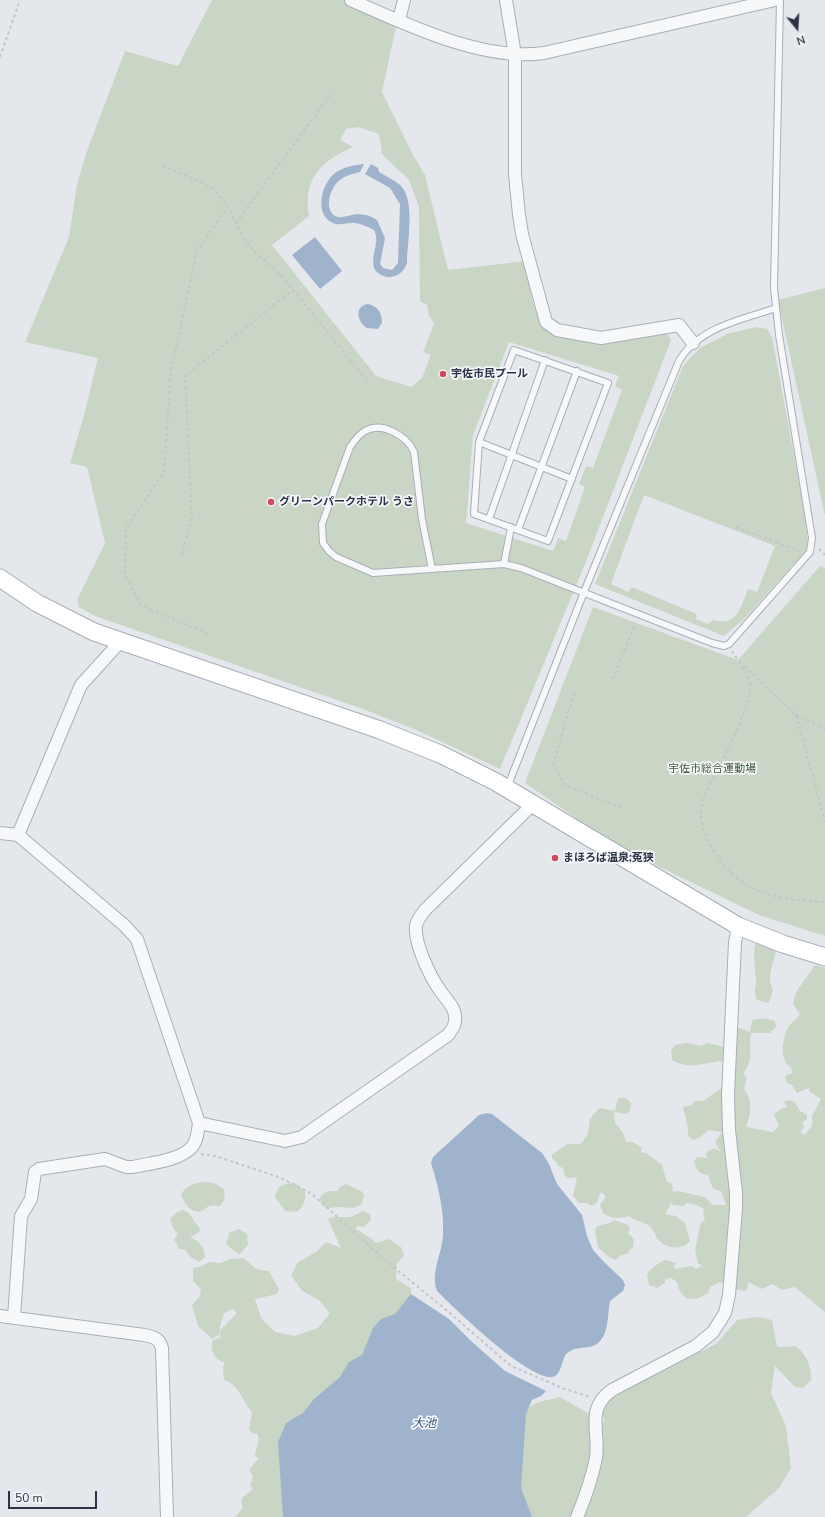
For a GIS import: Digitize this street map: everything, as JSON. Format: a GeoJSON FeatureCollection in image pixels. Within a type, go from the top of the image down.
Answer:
{"type":"FeatureCollection","features":[{"type":"Feature","properties":{"kind":"street"},"geometry":{"type":"LineString","coordinates":[[351,0],[456,42],[515,55],[544,53],[775,0]]}},
{"type":"Feature","properties":{"kind":"street"},"geometry":{"type":"LineString","coordinates":[[399,20],[404,0]]}},
{"type":"Feature","properties":{"kind":"street"},"geometry":{"type":"LineString","coordinates":[[506,0],[515,55],[515,178],[519,215],[522,234],[546,322],[557,330],[601,338],[679,325],[693,344]]}},
{"type":"Feature","properties":{"kind":"street"},"geometry":{"type":"LineString","coordinates":[[0,578],[55,613],[94,632],[399,736],[465,765],[738,926],[783,944],[825,957]]}},
{"type":"Feature","properties":{"kind":"street"},"geometry":{"type":"LineString","coordinates":[[18,835],[81,685],[120,642]]}},
{"type":"Feature","properties":{"kind":"street"},"geometry":{"type":"LineString","coordinates":[[199,1123],[285,1140],[302,1137],[448,1035],[455,1022],[455,1013],[452,1005],[440,990],[426,965],[416,931],[417,921],[425,910],[533,804]]}},
{"type":"Feature","properties":{"kind":"street"},"geometry":{"type":"LineString","coordinates":[[0,833],[18,835],[124,925],[137,939],[199,1123],[198,1134],[192,1147],[178,1156],[132,1167],[126,1167],[105,1159],[37,1170],[34,1174],[31,1199],[21,1216],[14,1318]]}},
{"type":"Feature","properties":{"kind":"street"},"geometry":{"type":"LineString","coordinates":[[577,1517],[595,1464],[595,1413],[600,1400],[612,1390],[696,1346],[713,1332],[725,1313],[729,1295],[736,1208],[736,1193],[729,1130],[728,1095],[735,942],[738,926]]}},
{"type":"Feature","properties":{"kind":"street"},"geometry":{"type":"LineString","coordinates":[[0,1316],[144,1335],[156,1338],[160,1342],[162,1348],[167,1517]]}},
{"type":"Feature","properties":{"kind":"lane"},"geometry":{"type":"LineString","coordinates":[[432,569],[422,518],[414,452],[410,443],[402,436],[390,431],[378,429],[366,430],[357,436],[350,447],[322,524],[323,543],[329,551],[336,557],[373,573],[432,569],[504,564],[520,568],[712,643],[724,646],[729,644],[808,555],[811,548],[811,532],[779,335],[774,288],[780,0]]}},
{"type":"Feature","properties":{"kind":"lane"},"geometry":{"type":"LineString","coordinates":[[507,789],[584,592],[668,385],[682,355],[702,336],[717,328],[776,308]]}},
{"type":"Feature","properties":{"kind":"lane"},"geometry":{"type":"LineString","coordinates":[[514,350],[577,371],[608,383],[548,540],[474,514],[479,442],[514,350]]}},
{"type":"Feature","properties":{"kind":"lane"},"geometry":{"type":"LineString","coordinates":[[489,519],[545,360]]}},
{"type":"Feature","properties":{"kind":"lane"},"geometry":{"type":"LineString","coordinates":[[518,530],[577,371]]}},
{"type":"Feature","properties":{"kind":"lane"},"geometry":{"type":"LineString","coordinates":[[479,442],[572,479]]}},
{"type":"Feature","properties":{"kind":"lane"},"geometry":{"type":"LineString","coordinates":[[504,564],[511,527]]}},
{"type":"Feature","properties":{"kind":"path"},"geometry":{"type":"LineString","coordinates":[[0,57],[20,0]]}},
{"type":"Feature","properties":{"kind":"path"},"geometry":{"type":"LineString","coordinates":[[236,223],[333,91]]}},
{"type":"Feature","properties":{"kind":"path"},"geometry":{"type":"LineString","coordinates":[[162,166],[204,183],[214,189],[228,207],[244,239],[257,254],[281,275],[369,383]]}},
{"type":"Feature","properties":{"kind":"path"},"geometry":{"type":"LineString","coordinates":[[208,634],[141,605],[126,576],[126,528],[164,472],[171,371],[197,251],[228,207]]}},
{"type":"Feature","properties":{"kind":"path"},"geometry":{"type":"LineString","coordinates":[[182,556],[192,515],[185,376],[293,290]]}},
{"type":"Feature","properties":{"kind":"path"},"geometry":{"type":"LineString","coordinates":[[736,527],[800,552]]}},
{"type":"Feature","properties":{"kind":"path"},"geometry":{"type":"LineString","coordinates":[[613,679],[636,620]]}},
{"type":"Feature","properties":{"kind":"path"},"geometry":{"type":"LineString","coordinates":[[729,644],[748,676],[750,694],[731,743],[702,803],[701,817],[705,833],[712,848],[727,869],[750,887],[766,894],[784,899],[825,902]]}},
{"type":"Feature","properties":{"kind":"path"},"geometry":{"type":"LineString","coordinates":[[741,664],[796,715],[825,729]]}},
{"type":"Feature","properties":{"kind":"path"},"geometry":{"type":"LineString","coordinates":[[574,693],[553,765],[565,785],[623,808]]}},
{"type":"Feature","properties":{"kind":"path"},"geometry":{"type":"LineString","coordinates":[[796,715],[825,822]]}},
{"type":"Feature","properties":{"kind":"path"},"geometry":{"type":"LineString","coordinates":[[178,1156],[204,1154],[215,1156],[279,1177],[312,1194],[385,1260],[452,1314],[511,1366],[565,1389],[600,1400]]}},
{"type":"Feature","properties":{"kind":"green space"},"geometry":{"type":"Polygon","coordinates":[[[212,0],[344,0],[397,22],[382,92],[413,155],[425,175],[448,270],[526,261],[531,293],[536,312],[541,320],[557,334],[665,331],[671,340],[583,569],[500,769],[414,729],[363,709],[95,616],[79,607],[77,600],[105,543],[87,467],[70,463],[98,358],[25,342],[69,237],[77,184],[87,151],[125,51],[178,66],[212,0]],[[358,127],[346,129],[340,140],[353,147],[331,159],[316,173],[309,191],[309,216],[272,245],[376,376],[411,387],[422,378],[431,355],[423,352],[434,324],[429,315],[427,305],[420,301],[419,207],[409,180],[382,154],[379,134],[358,127]],[[509,342],[473,435],[466,523],[553,551],[558,538],[566,541],[585,487],[579,484],[586,466],[593,468],[622,390],[615,386],[619,376],[509,342]]]}},
{"type":"Feature","properties":{"kind":"green space"},"geometry":{"type":"Polygon","coordinates":[[[825,288],[825,516],[778,300],[825,288]]]}},
{"type":"Feature","properties":{"kind":"green space"},"geometry":{"type":"Polygon","coordinates":[[[756,327],[767,329],[772,337],[806,520],[808,548],[745,618],[724,636],[595,584],[683,366],[700,348],[727,334],[756,327]],[[644,495],[611,584],[628,592],[631,588],[634,588],[694,613],[697,615],[696,619],[708,624],[713,620],[728,621],[737,614],[748,589],[757,592],[775,546],[644,495]]]}},
{"type":"Feature","properties":{"kind":"green space","name":"宇佐市総合運動場"},"geometry":{"type":"Polygon","coordinates":[[[820,566],[825,568],[825,936],[759,915],[639,857],[583,823],[525,783],[593,607],[738,660],[820,566]]]}},
{"type":"Feature","properties":{"kind":"green space"},"geometry":{"type":"Polygon","coordinates":[[[762,940],[776,950],[770,975],[773,990],[769,1003],[757,1000],[755,993],[755,944],[762,940]]]}},
{"type":"Feature","properties":{"kind":"green space"},"geometry":{"type":"Polygon","coordinates":[[[815,965],[825,968],[825,1312],[795,1287],[782,1290],[772,1284],[762,1289],[748,1282],[748,1288],[744,1291],[724,1287],[725,1285],[719,1282],[710,1287],[708,1293],[697,1299],[686,1298],[679,1290],[677,1282],[671,1278],[666,1279],[665,1283],[657,1288],[649,1285],[647,1274],[660,1262],[665,1260],[676,1263],[674,1269],[692,1266],[696,1269],[702,1266],[698,1263],[695,1251],[700,1225],[705,1219],[703,1213],[704,1209],[697,1205],[687,1203],[684,1206],[673,1205],[671,1203],[665,1214],[676,1216],[685,1223],[690,1241],[683,1246],[678,1247],[664,1245],[660,1242],[654,1231],[648,1225],[629,1216],[616,1218],[603,1213],[600,1205],[606,1197],[601,1192],[596,1204],[591,1206],[587,1203],[579,1203],[573,1196],[577,1177],[569,1178],[565,1176],[563,1168],[558,1166],[552,1158],[552,1155],[567,1144],[581,1144],[588,1134],[590,1119],[599,1108],[615,1111],[618,1098],[625,1098],[631,1104],[630,1111],[627,1114],[614,1112],[615,1122],[624,1134],[626,1142],[633,1142],[642,1148],[641,1152],[648,1154],[662,1165],[667,1182],[672,1184],[673,1192],[678,1191],[705,1197],[712,1205],[726,1205],[721,1191],[713,1189],[708,1175],[702,1174],[698,1171],[694,1161],[697,1157],[707,1158],[706,1154],[709,1150],[716,1149],[721,1152],[715,1142],[722,1132],[709,1130],[699,1138],[693,1140],[688,1136],[688,1128],[683,1107],[692,1105],[695,1101],[703,1101],[723,1087],[723,1061],[697,1065],[685,1065],[672,1060],[671,1051],[675,1045],[687,1043],[701,1046],[708,1043],[728,1048],[731,1030],[740,1028],[750,1032],[752,1020],[764,1018],[775,1021],[776,1027],[770,1033],[751,1033],[749,1064],[743,1073],[747,1078],[744,1089],[750,1102],[749,1117],[746,1127],[773,1132],[779,1126],[774,1114],[787,1107],[784,1102],[787,1100],[795,1102],[800,1111],[807,1115],[807,1119],[802,1123],[804,1127],[800,1133],[805,1135],[812,1126],[812,1116],[821,1099],[810,1092],[809,1088],[797,1093],[792,1085],[787,1083],[785,1076],[792,1073],[791,1067],[784,1059],[783,1048],[785,1036],[789,1026],[800,1014],[793,1004],[796,992],[815,965]]]}},
{"type":"Feature","properties":{"kind":"green space"},"geometry":{"type":"Polygon","coordinates":[[[205,1182],[214,1183],[224,1189],[224,1200],[220,1206],[211,1206],[198,1212],[194,1211],[188,1207],[181,1194],[191,1185],[205,1182]]]}},
{"type":"Feature","properties":{"kind":"green space"},"geometry":{"type":"Polygon","coordinates":[[[295,1183],[305,1191],[304,1203],[297,1212],[285,1211],[275,1197],[276,1193],[279,1187],[295,1183]]]}},
{"type":"Feature","properties":{"kind":"green space"},"geometry":{"type":"Polygon","coordinates":[[[346,1184],[361,1191],[364,1195],[362,1204],[353,1208],[327,1208],[322,1205],[320,1199],[323,1194],[331,1191],[337,1191],[340,1187],[346,1184]]]}},
{"type":"Feature","properties":{"kind":"green space"},"geometry":{"type":"Polygon","coordinates":[[[182,1210],[190,1214],[200,1228],[198,1233],[190,1237],[196,1240],[204,1250],[205,1257],[199,1262],[190,1257],[186,1250],[179,1249],[174,1239],[178,1234],[173,1228],[170,1219],[182,1210]]]}},
{"type":"Feature","properties":{"kind":"green space"},"geometry":{"type":"Polygon","coordinates":[[[363,1211],[370,1214],[371,1220],[364,1227],[357,1226],[356,1229],[371,1238],[376,1243],[389,1239],[401,1247],[404,1255],[397,1264],[396,1279],[411,1288],[411,1301],[293,1517],[235,1517],[243,1507],[241,1501],[242,1499],[253,1489],[250,1486],[253,1477],[249,1470],[258,1459],[255,1455],[259,1439],[257,1433],[253,1434],[249,1429],[252,1412],[234,1385],[224,1380],[223,1367],[225,1363],[215,1357],[212,1351],[213,1340],[220,1338],[221,1329],[237,1313],[233,1309],[224,1313],[220,1327],[220,1334],[212,1339],[198,1326],[192,1305],[200,1296],[201,1289],[193,1281],[193,1268],[200,1267],[209,1262],[220,1263],[231,1259],[244,1258],[256,1269],[269,1271],[279,1289],[277,1294],[255,1299],[261,1318],[275,1332],[295,1336],[318,1328],[330,1313],[319,1300],[302,1291],[291,1275],[298,1262],[316,1252],[326,1242],[341,1248],[328,1219],[334,1217],[351,1217],[363,1211]]]}},
{"type":"Feature","properties":{"kind":"green space"},"geometry":{"type":"Polygon","coordinates":[[[614,1220],[628,1225],[630,1230],[628,1233],[634,1239],[633,1248],[629,1249],[629,1253],[619,1256],[616,1260],[609,1257],[598,1247],[595,1230],[597,1226],[610,1223],[614,1220]]]}},
{"type":"Feature","properties":{"kind":"green space"},"geometry":{"type":"Polygon","coordinates":[[[239,1229],[247,1234],[248,1245],[239,1255],[226,1244],[229,1233],[239,1229]]]}},
{"type":"Feature","properties":{"kind":"green space"},"geometry":{"type":"Polygon","coordinates":[[[758,1317],[772,1320],[777,1347],[796,1346],[803,1353],[808,1361],[811,1380],[803,1388],[795,1387],[775,1366],[771,1393],[786,1426],[791,1468],[779,1488],[746,1517],[519,1517],[520,1412],[539,1402],[560,1397],[605,1423],[602,1411],[611,1397],[716,1344],[737,1320],[758,1317]]]}},
{"type":"Feature","properties":{"kind":"water"},"geometry":{"type":"Polygon","coordinates":[[[364,164],[360,172],[345,177],[337,183],[331,192],[329,208],[335,216],[339,217],[357,214],[370,216],[377,220],[385,238],[380,264],[383,268],[392,270],[398,263],[400,204],[390,188],[365,174],[371,164],[378,168],[379,172],[400,185],[408,200],[410,222],[407,263],[401,272],[393,277],[384,276],[375,270],[373,260],[376,235],[374,230],[356,223],[335,224],[327,219],[321,206],[323,191],[330,178],[335,173],[342,169],[364,164]]]}},
{"type":"Feature","properties":{"kind":"water"},"geometry":{"type":"Polygon","coordinates":[[[315,237],[342,271],[320,289],[292,255],[315,237]]]}},
{"type":"Feature","properties":{"kind":"water"},"geometry":{"type":"Polygon","coordinates":[[[368,304],[377,308],[380,313],[382,323],[378,329],[367,328],[359,319],[358,315],[360,308],[363,305],[368,304]]]}},
{"type":"Feature","properties":{"kind":"water"},"geometry":{"type":"Polygon","coordinates":[[[487,1113],[492,1114],[542,1153],[549,1164],[557,1184],[582,1215],[587,1236],[593,1250],[623,1280],[625,1285],[623,1291],[610,1301],[607,1326],[602,1338],[593,1346],[576,1349],[566,1354],[560,1370],[556,1376],[553,1377],[542,1375],[527,1368],[510,1356],[459,1313],[437,1291],[435,1284],[436,1269],[442,1240],[443,1215],[431,1163],[433,1157],[479,1115],[487,1113]]]}},
{"type":"Feature","properties":{"kind":"water","name":"大池"},"geometry":{"type":"Polygon","coordinates":[[[411,1294],[449,1319],[505,1371],[546,1391],[541,1396],[532,1400],[526,1414],[521,1488],[532,1517],[283,1517],[278,1442],[286,1423],[303,1413],[314,1399],[340,1377],[349,1362],[362,1355],[373,1328],[381,1319],[395,1314],[411,1294]]]}},
{"type":"Feature","properties":{"kind":"place","name":"宇佐市民プール"},"geometry":{"type":"Point","coordinates":[443,374]}},
{"type":"Feature","properties":{"kind":"place","name":"グリーンパークホテル うさ"},"geometry":{"type":"Point","coordinates":[271,502]}},
{"type":"Feature","properties":{"kind":"place","name":"まほろば温泉;菟狭"},"geometry":{"type":"Point","coordinates":[555,858]}}]}
